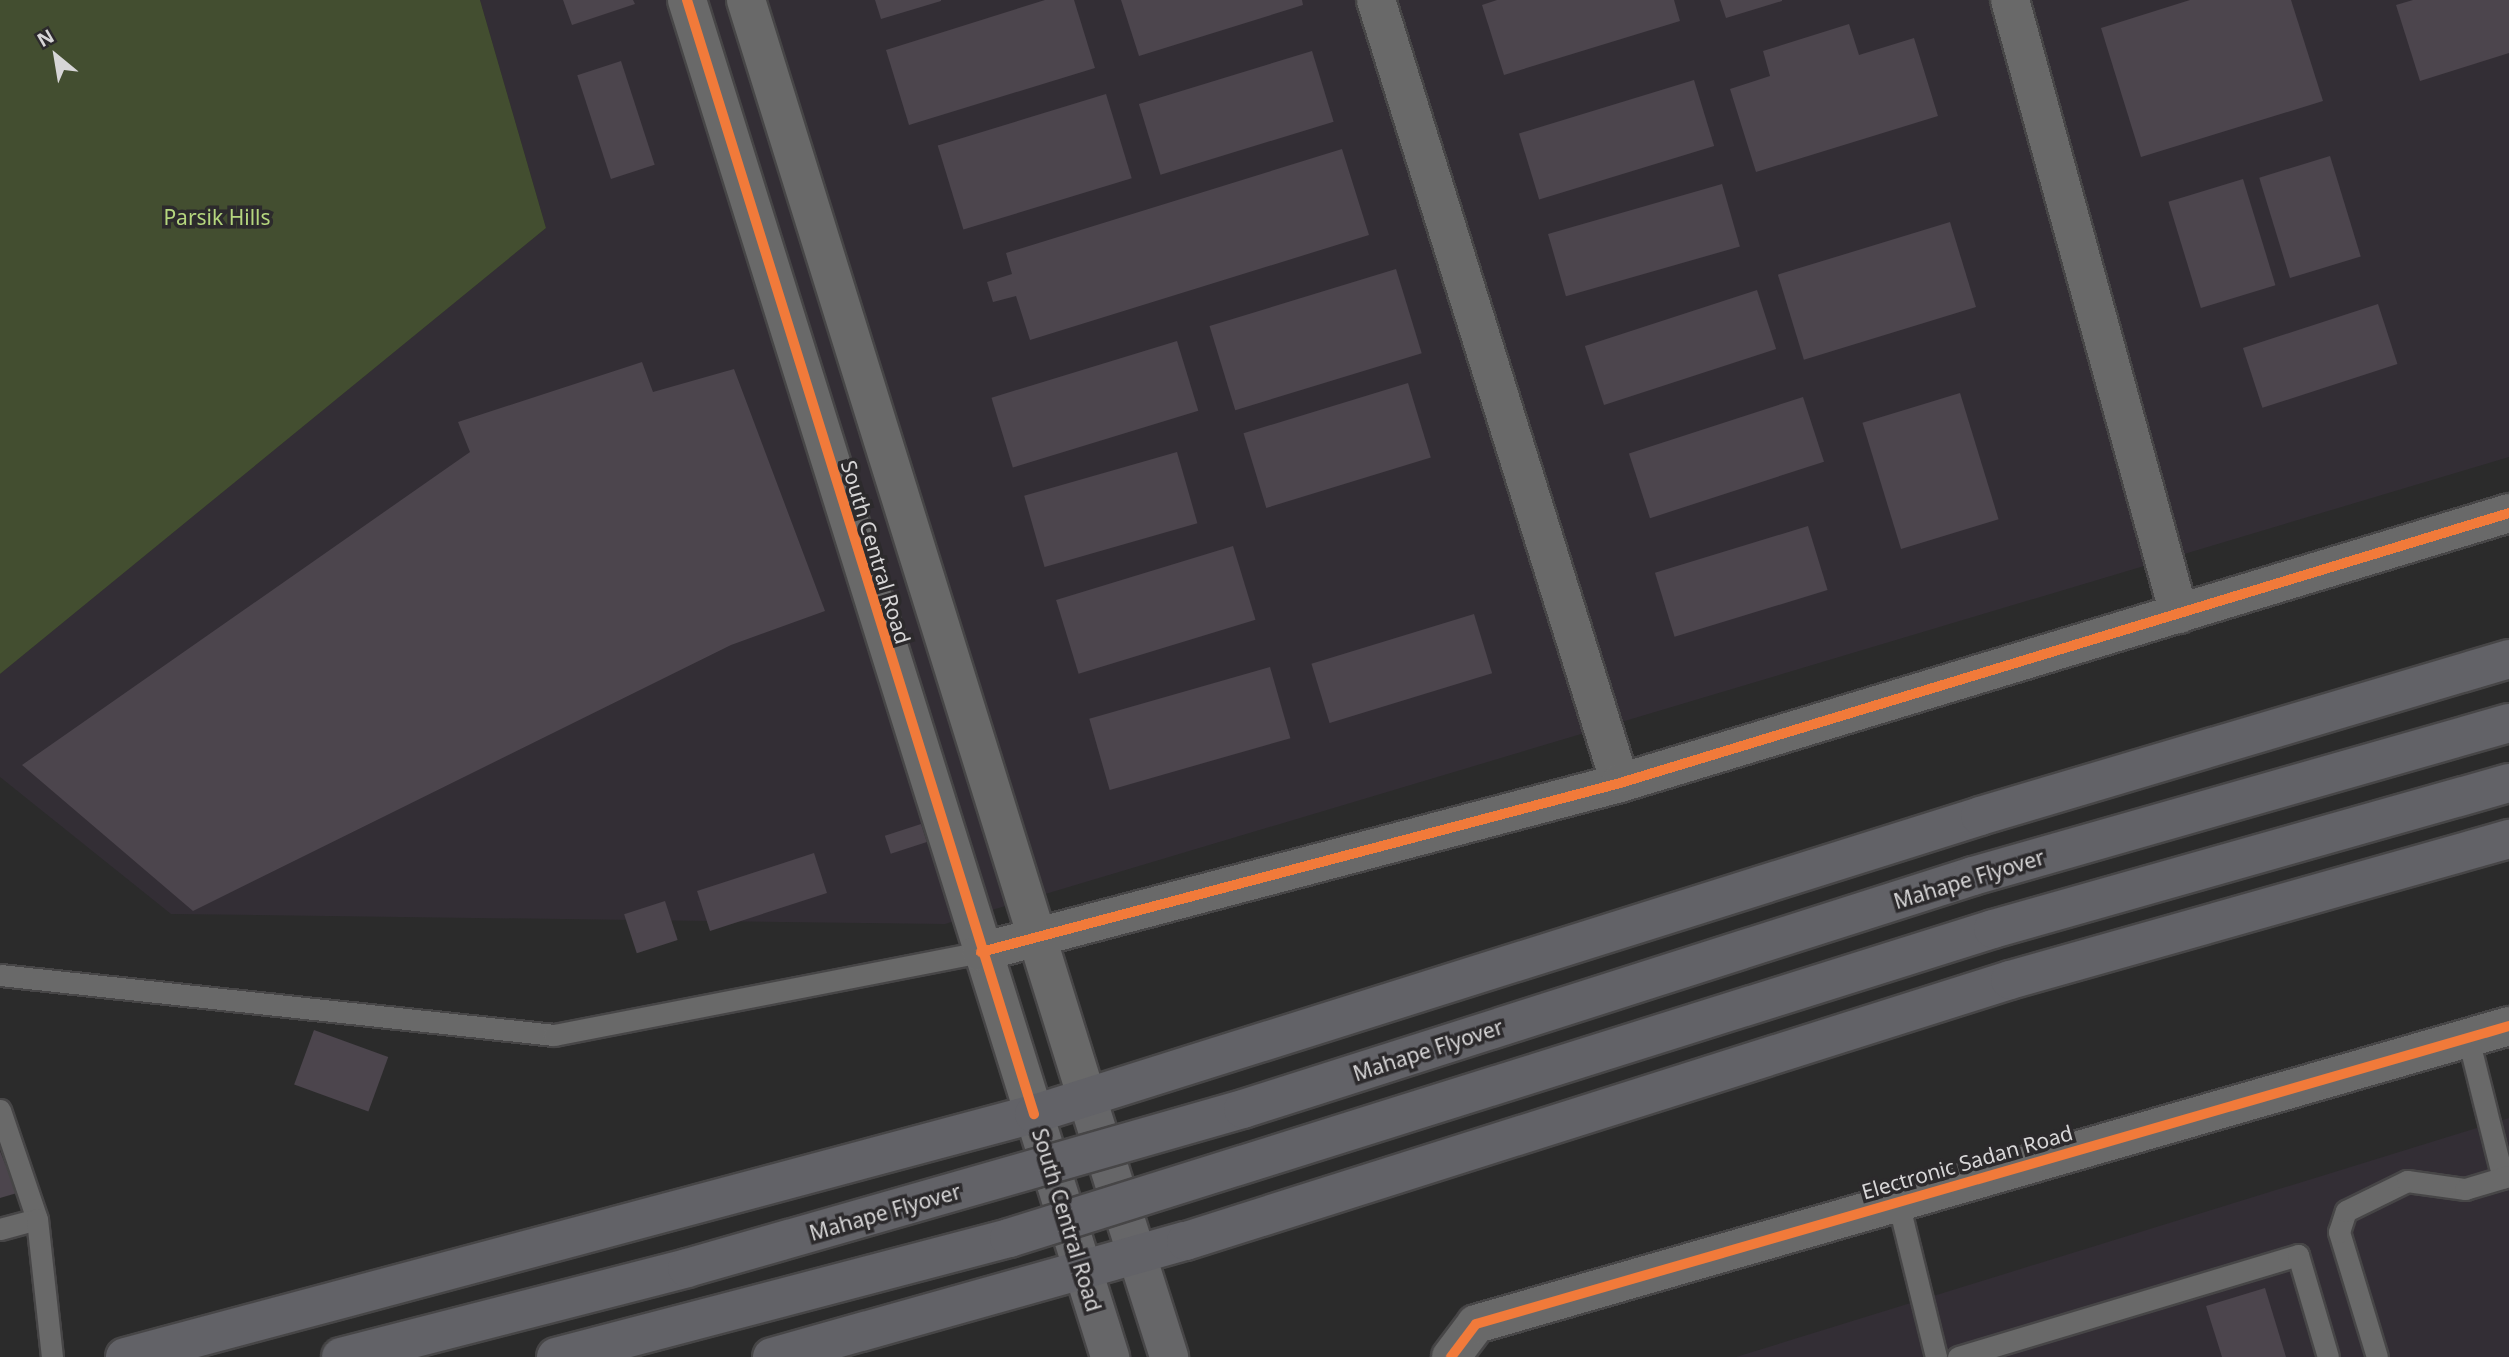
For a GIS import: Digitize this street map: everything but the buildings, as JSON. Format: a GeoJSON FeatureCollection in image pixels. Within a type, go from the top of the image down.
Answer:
{"type":"FeatureCollection","features":[{"type":"Feature","properties":{"kind":"main road"},"geometry":{"type":"LineString","coordinates":[[125,1357],[1034,1114],[2007,808],[2509,659]]}},
{"type":"Feature","properties":{"kind":"main road","name":"Mahape Flyover"},"geometry":{"type":"LineString","coordinates":[[341,1357],[687,1268],[1230,1113],[1973,876],[2509,723]]}},
{"type":"Feature","properties":{"kind":"main road"},"geometry":{"type":"LineString","coordinates":[[555,1357],[1009,1238],[1993,929],[2509,783]]}},
{"type":"Feature","properties":{"kind":"main road"},"geometry":{"type":"LineString","coordinates":[[772,1357],[1137,1256],[2010,979],[2509,839]]}},
{"type":"Feature","properties":{"kind":"main road","name":"South Central Road"},"geometry":{"type":"LineString","coordinates":[[1087,1098],[1169,1357]]}},
{"type":"Feature","properties":{"kind":"main road","name":"South Central Road"},"geometry":{"type":"LineString","coordinates":[[1034,1114],[1110,1357]]}},
{"type":"Feature","properties":{"kind":"street","name":"South Central Road"},"geometry":{"type":"LineString","coordinates":[[687,0],[894,677],[1034,1114]]}},
{"type":"Feature","properties":{"kind":"street","name":"South Central Road"},"geometry":{"type":"LineString","coordinates":[[746,0],[1035,939],[1087,1098]]}},
{"type":"Feature","properties":{"kind":"street"},"geometry":{"type":"LineString","coordinates":[[1376,0],[1620,783]]}},
{"type":"Feature","properties":{"kind":"street"},"geometry":{"type":"LineString","coordinates":[[2010,0],[2179,614]]}},
{"type":"Feature","properties":{"kind":"street"},"geometry":{"type":"LineString","coordinates":[[734,155],[791,147]]}},
{"type":"Feature","properties":{"kind":"street"},"geometry":{"type":"LineString","coordinates":[[820,433],[875,418]]}},
{"type":"Feature","properties":{"kind":"street"},"geometry":{"type":"LineString","coordinates":[[981,952],[1620,783],[2509,513]]}},
{"type":"Feature","properties":{"kind":"street"},"geometry":{"type":"LineString","coordinates":[[894,677],[950,663]]}},
{"type":"Feature","properties":{"kind":"street","name":"Electronic Sadan Road"},"geometry":{"type":"LineString","coordinates":[[1451,1357],[1476,1324],[2509,1026]]}},
{"type":"Feature","properties":{"kind":"lane"},"geometry":{"type":"LineString","coordinates":[[0,975],[554,1035],[981,952]]}},
{"type":"Feature","properties":{"kind":"lane"},"geometry":{"type":"LineString","coordinates":[[2377,1357],[2339,1232],[2346,1210],[2407,1181],[2465,1189],[2506,1177],[2468,1038]]}},
{"type":"Feature","properties":{"kind":"lane"},"geometry":{"type":"LineString","coordinates":[[0,1110],[37,1219],[52,1357]]}},
{"type":"Feature","properties":{"kind":"lane"},"geometry":{"type":"LineString","coordinates":[[1898,1202],[1936,1357]]}},
{"type":"Feature","properties":{"kind":"lane"},"geometry":{"type":"LineString","coordinates":[[0,1229],[37,1219]]}},
{"type":"Feature","properties":{"kind":"lane"},"geometry":{"type":"LineString","coordinates":[[1958,1357],[2298,1255],[2328,1357]]}},
{"type":"Feature","properties":{"kind":"shaded area"},"geometry":{"type":"Polygon","coordinates":[[[480,0],[2509,0],[2509,457],[945,924],[171,914],[0,777],[0,674],[546,228],[480,0]]]}},
{"type":"Feature","properties":{"kind":"shaded area"},"geometry":{"type":"Polygon","coordinates":[[[2509,1118],[2509,1357],[1736,1357],[2509,1118]]]}},
{"type":"Feature","properties":{"kind":"green space","name":"Parsik Hills"},"geometry":{"type":"Polygon","coordinates":[[[0,0],[480,0],[546,228],[0,674],[0,0]]]}},
{"type":"Feature","properties":{"kind":"cycle path"},"geometry":{"type":"LineString","coordinates":[[687,0],[1034,1114]]}},
{"type":"Feature","properties":{"kind":"cycle path"},"geometry":{"type":"LineString","coordinates":[[981,952],[1620,783],[2509,513]]}},
{"type":"Feature","properties":{"kind":"cycle path"},"geometry":{"type":"LineString","coordinates":[[1451,1357],[1476,1324],[2509,1026]]}}]}
